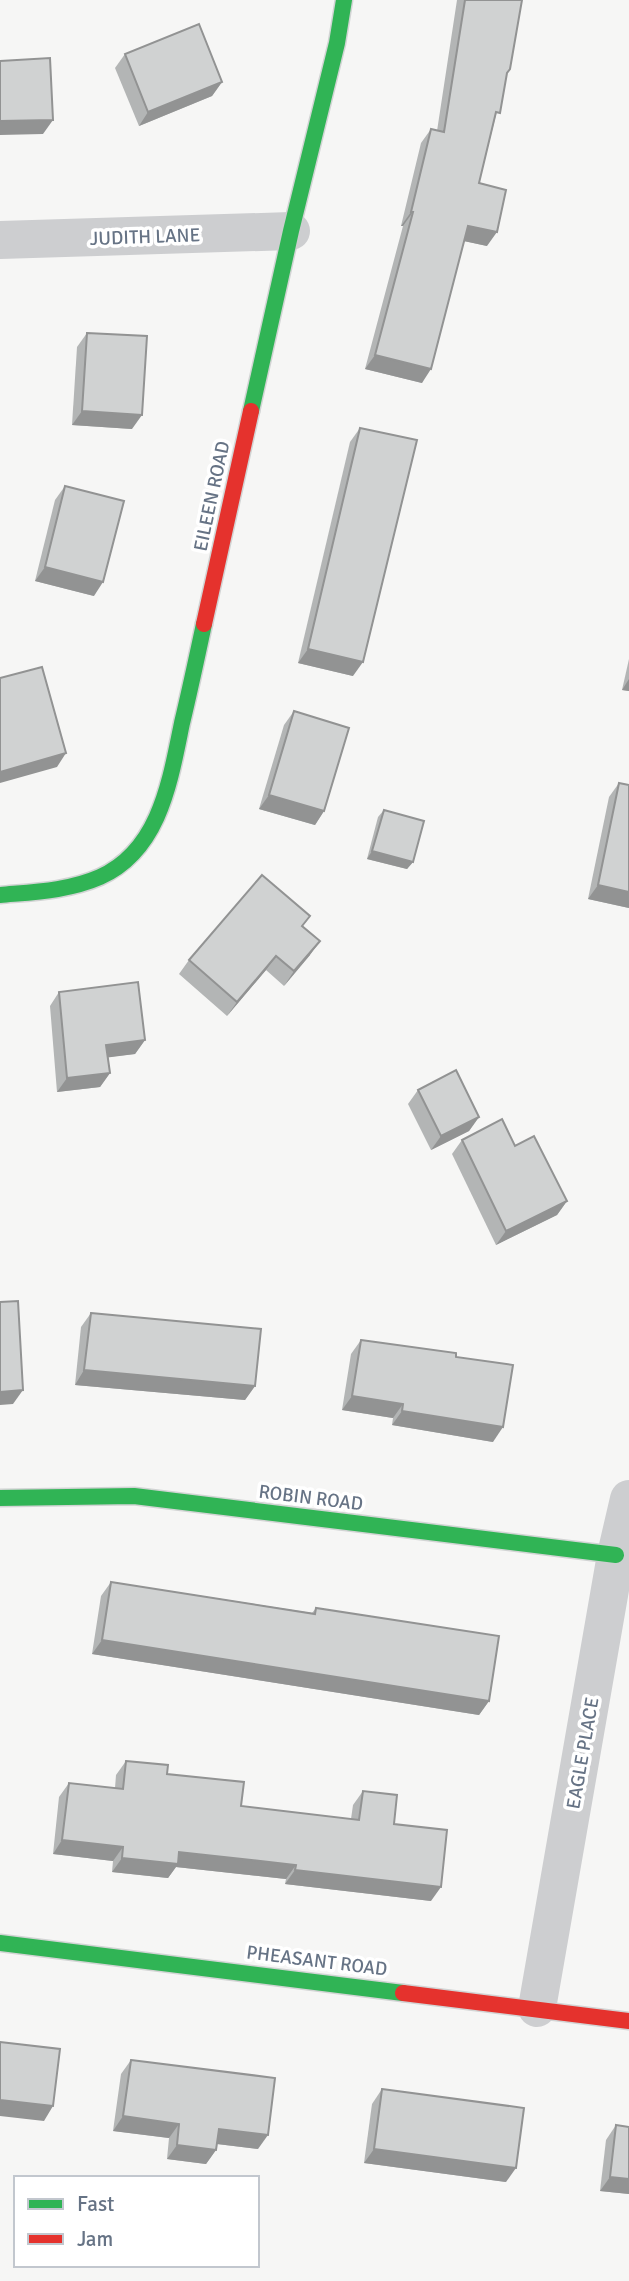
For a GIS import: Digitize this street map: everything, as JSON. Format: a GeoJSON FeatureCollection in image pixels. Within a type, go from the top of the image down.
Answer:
{"type":"FeatureCollection","features":[{"type":"Feature","properties":{"kind":"street","name":"EILEEN ROAD"},"geometry":{"type":"LineString","coordinates":[[0,895],[41,892],[92,882],[129,859],[158,820],[166,798],[290,231],[337,43],[344,0]]}},
{"type":"Feature","properties":{"kind":"street","name":"JUDITH LANE"},"geometry":{"type":"LineString","coordinates":[[0,240],[290,231]]}},
{"type":"Feature","properties":{"kind":"street","name":"ROBIN ROAD"},"geometry":{"type":"LineString","coordinates":[[0,1497],[134,1496],[616,1555]]}},
{"type":"Feature","properties":{"kind":"street","name":"EAGLE PLACE"},"geometry":{"type":"LineString","coordinates":[[537,2008],[616,1555],[629,1499]]}},
{"type":"Feature","properties":{"kind":"street","name":"PHEASANT ROAD"},"geometry":{"type":"LineString","coordinates":[[0,1943],[629,2021]]}},
{"type":"Feature","properties":{"kind":"building"},"geometry":{"type":"Polygon","coordinates":[[[465,0],[522,0],[500,113],[496,112],[479,183],[506,190],[497,232],[468,226],[431,369],[375,355],[413,212],[431,129],[444,132],[465,0]]]}},
{"type":"Feature","properties":{"kind":"building"},"geometry":{"type":"Polygon","coordinates":[[[199,24],[222,82],[148,112],[125,54],[199,24]]]}},
{"type":"Feature","properties":{"kind":"building"},"geometry":{"type":"Polygon","coordinates":[[[50,58],[53,120],[0,121],[0,61],[50,58]]]}},
{"type":"Feature","properties":{"kind":"building"},"geometry":{"type":"Polygon","coordinates":[[[87,333],[147,336],[142,415],[82,411],[87,333]]]}},
{"type":"Feature","properties":{"kind":"building"},"geometry":{"type":"Polygon","coordinates":[[[360,428],[417,440],[363,662],[308,649],[360,428]]]}},
{"type":"Feature","properties":{"kind":"building"},"geometry":{"type":"Polygon","coordinates":[[[65,486],[124,501],[103,582],[45,567],[65,486]]]}},
{"type":"Feature","properties":{"kind":"building"},"geometry":{"type":"Polygon","coordinates":[[[42,667],[66,753],[0,772],[0,678],[42,667]]]}},
{"type":"Feature","properties":{"kind":"building"},"geometry":{"type":"Polygon","coordinates":[[[294,711],[349,728],[324,811],[269,795],[294,711]]]}},
{"type":"Feature","properties":{"kind":"building"},"geometry":{"type":"Polygon","coordinates":[[[619,783],[629,785],[629,892],[598,885],[619,783]]]}},
{"type":"Feature","properties":{"kind":"building"},"geometry":{"type":"Polygon","coordinates":[[[384,810],[424,821],[413,862],[372,851],[384,810]]]}},
{"type":"Feature","properties":{"kind":"building"},"geometry":{"type":"Polygon","coordinates":[[[262,875],[310,916],[302,926],[320,941],[294,971],[276,956],[237,1002],[189,960],[262,875]]]}},
{"type":"Feature","properties":{"kind":"building"},"geometry":{"type":"Polygon","coordinates":[[[138,982],[145,1040],[106,1045],[110,1073],[67,1078],[59,992],[138,982]]]}},
{"type":"Feature","properties":{"kind":"building"},"geometry":{"type":"Polygon","coordinates":[[[456,1070],[479,1117],[441,1136],[418,1090],[456,1070]]]}},
{"type":"Feature","properties":{"kind":"building"},"geometry":{"type":"Polygon","coordinates":[[[502,1119],[515,1146],[534,1136],[567,1201],[506,1231],[462,1140],[502,1119]]]}},
{"type":"Feature","properties":{"kind":"building"},"geometry":{"type":"Polygon","coordinates":[[[18,1301],[23,1390],[0,1392],[0,1302],[18,1301]]]}},
{"type":"Feature","properties":{"kind":"building"},"geometry":{"type":"Polygon","coordinates":[[[91,1313],[261,1329],[255,1386],[84,1370],[91,1313]]]}},
{"type":"Feature","properties":{"kind":"building"},"geometry":{"type":"Polygon","coordinates":[[[361,1340],[456,1353],[456,1357],[513,1365],[503,1427],[402,1411],[403,1404],[352,1396],[361,1340]]]}},
{"type":"Feature","properties":{"kind":"building"},"geometry":{"type":"Polygon","coordinates":[[[111,1582],[315,1614],[316,1608],[499,1636],[489,1701],[102,1640],[111,1582]]]}},
{"type":"Feature","properties":{"kind":"building"},"geometry":{"type":"Polygon","coordinates":[[[126,1761],[168,1765],[167,1774],[244,1782],[241,1806],[359,1820],[363,1791],[397,1795],[394,1824],[447,1830],[441,1887],[295,1870],[296,1865],[179,1852],[178,1864],[122,1858],[123,1847],[62,1840],[69,1783],[123,1789],[126,1761]]]}},
{"type":"Feature","properties":{"kind":"building"},"geometry":{"type":"Polygon","coordinates":[[[0,2042],[60,2049],[53,2106],[0,2100],[0,2042]]]}},
{"type":"Feature","properties":{"kind":"building"},"geometry":{"type":"Polygon","coordinates":[[[131,2060],[275,2078],[268,2135],[219,2129],[216,2150],[177,2145],[179,2124],[123,2116],[131,2060]]]}},
{"type":"Feature","properties":{"kind":"building"},"geometry":{"type":"Polygon","coordinates":[[[382,2089],[524,2108],[516,2168],[374,2149],[382,2089]]]}},
{"type":"Feature","properties":{"kind":"building"},"geometry":{"type":"Polygon","coordinates":[[[616,2125],[629,2127],[629,2179],[610,2177],[616,2125]]]}},
{"type":"Feature","properties":{"kind":"traffic: fast"},"geometry":{"type":"LineString","coordinates":[[251,411],[337,43],[344,0]]}},
{"type":"Feature","properties":{"kind":"traffic: fast"},"geometry":{"type":"LineString","coordinates":[[0,895],[50,890],[88,882],[120,865],[136,850],[149,832],[167,790],[204,624]]}},
{"type":"Feature","properties":{"kind":"traffic: fast"},"geometry":{"type":"LineString","coordinates":[[0,1498],[134,1496],[616,1555]]}},
{"type":"Feature","properties":{"kind":"traffic: fast"},"geometry":{"type":"LineString","coordinates":[[0,1943],[403,1993]]}},
{"type":"Feature","properties":{"kind":"traffic: jam"},"geometry":{"type":"LineString","coordinates":[[204,624],[251,411]]}},
{"type":"Feature","properties":{"kind":"traffic: jam"},"geometry":{"type":"LineString","coordinates":[[403,1993],[629,2021]]}}]}
